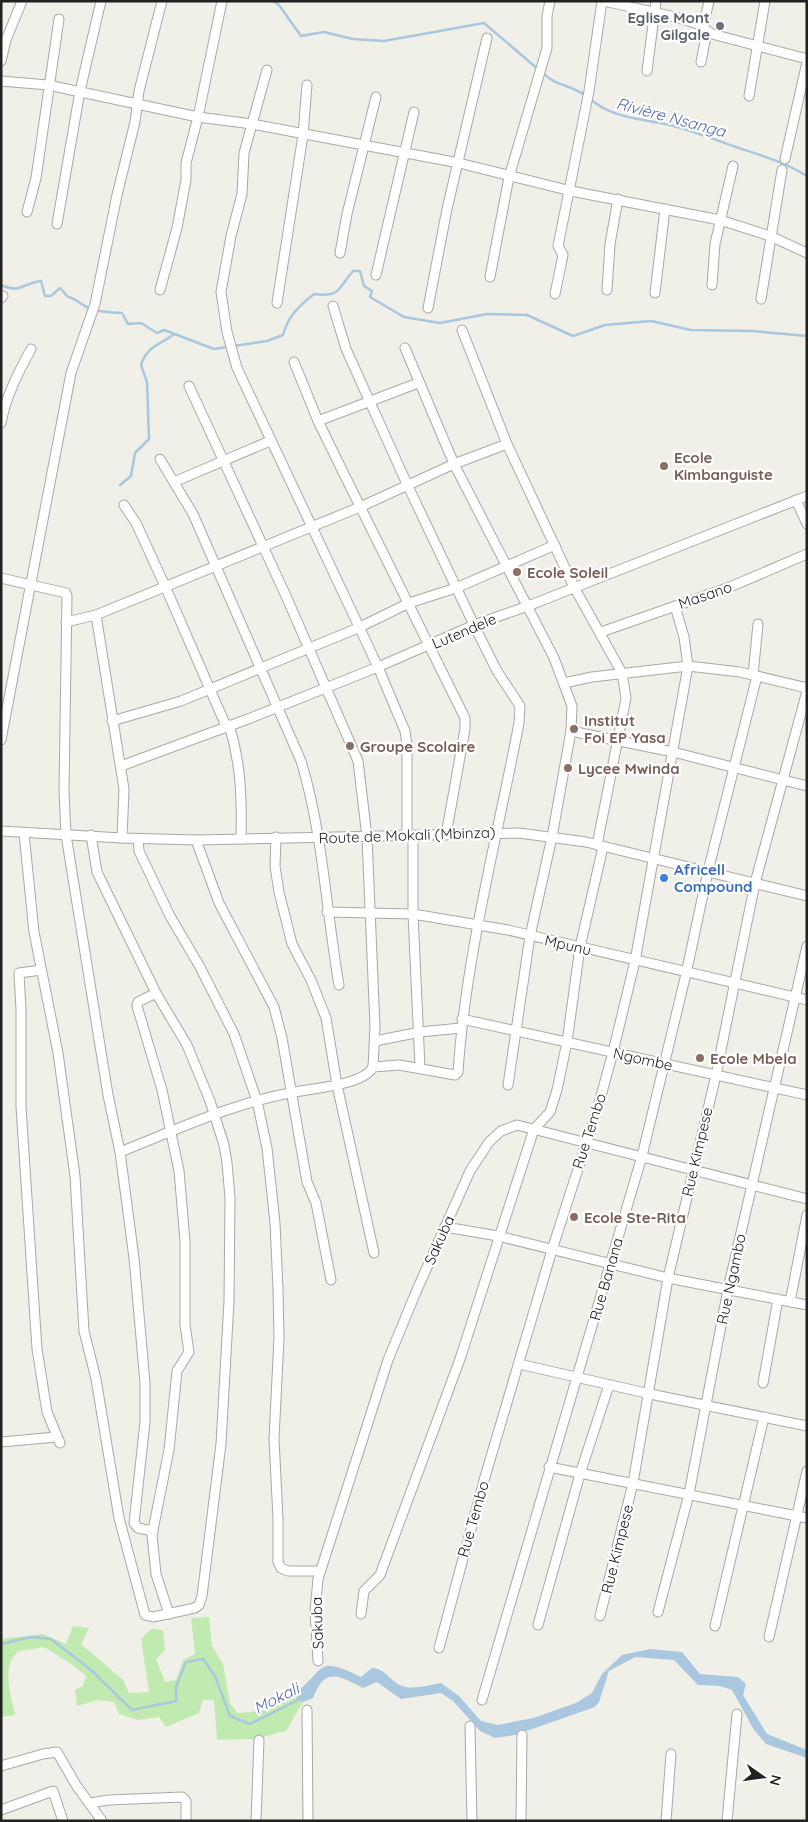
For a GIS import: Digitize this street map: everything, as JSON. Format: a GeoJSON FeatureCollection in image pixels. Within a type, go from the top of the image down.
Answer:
{"type":"FeatureCollection","features":[{"type":"Feature","properties":{"kind":"street"},"geometry":{"type":"LineString","coordinates":[[1,61],[6,40],[22,1]]}},
{"type":"Feature","properties":{"kind":"street"},"geometry":{"type":"LineString","coordinates":[[57,224],[80,91],[101,1]]}},
{"type":"Feature","properties":{"kind":"street"},"geometry":{"type":"LineString","coordinates":[[1,740],[71,373],[95,304],[137,104],[162,1]]}},
{"type":"Feature","properties":{"kind":"street"},"geometry":{"type":"LineString","coordinates":[[160,290],[177,228],[186,180],[186,163],[198,117],[222,1]]}},
{"type":"Feature","properties":{"kind":"street"},"geometry":{"type":"LineString","coordinates":[[490,277],[509,177],[547,48],[547,16],[550,1]]}},
{"type":"Feature","properties":{"kind":"street"},"geometry":{"type":"LineString","coordinates":[[555,294],[563,255],[558,246],[571,191],[603,1],[654,13],[807,60],[785,159]]}},
{"type":"Feature","properties":{"kind":"street"},"geometry":{"type":"LineString","coordinates":[[647,71],[656,1]]}},
{"type":"Feature","properties":{"kind":"street"},"geometry":{"type":"LineString","coordinates":[[701,62],[709,1]]}},
{"type":"Feature","properties":{"kind":"street"},"geometry":{"type":"LineString","coordinates":[[749,96],[765,1]]}},
{"type":"Feature","properties":{"kind":"street"},"geometry":{"type":"LineString","coordinates":[[27,212],[36,178],[59,19]]}},
{"type":"Feature","properties":{"kind":"street"},"geometry":{"type":"LineString","coordinates":[[428,308],[487,38]]}},
{"type":"Feature","properties":{"kind":"street"},"geometry":{"type":"LineString","coordinates":[[267,70],[244,153],[242,194],[236,213],[221,292],[227,332],[237,368],[310,527],[378,667],[405,731],[420,1032],[420,1067]]}},
{"type":"Feature","properties":{"kind":"street"},"geometry":{"type":"LineString","coordinates":[[1,81],[48,85],[198,117],[252,124],[364,147],[404,152],[459,163],[571,191],[720,220],[770,236],[807,253]]}},
{"type":"Feature","properties":{"kind":"street"},"geometry":{"type":"LineString","coordinates":[[277,303],[303,135],[307,85]]}},
{"type":"Feature","properties":{"kind":"street"},"geometry":{"type":"LineString","coordinates":[[340,253],[347,214],[376,97]]}},
{"type":"Feature","properties":{"kind":"street"},"geometry":{"type":"LineString","coordinates":[[376,275],[414,112]]}},
{"type":"Feature","properties":{"kind":"street"},"geometry":{"type":"LineString","coordinates":[[712,285],[720,220],[733,166]]}},
{"type":"Feature","properties":{"kind":"street"},"geometry":{"type":"LineString","coordinates":[[761,299],[782,170]]}},
{"type":"Feature","properties":{"kind":"street"},"geometry":{"type":"LineString","coordinates":[[607,290],[610,244],[618,199]]}},
{"type":"Feature","properties":{"kind":"street"},"geometry":{"type":"LineString","coordinates":[[655,293],[665,209]]}},
{"type":"Feature","properties":{"kind":"street"},"geometry":{"type":"LineString","coordinates":[[333,306],[346,349],[407,484],[474,625],[498,671],[520,706],[519,724],[478,926],[462,1024],[457,1074],[399,1065],[373,1067]]}},
{"type":"Feature","properties":{"kind":"street"},"geometry":{"type":"LineString","coordinates":[[361,1614],[364,1591],[380,1575],[457,1366],[534,1129],[550,1112],[567,1042],[580,947],[626,698],[622,673],[601,632],[574,587],[554,545],[507,444],[462,330]]}},
{"type":"Feature","properties":{"kind":"street"},"geometry":{"type":"LineString","coordinates":[[405,348],[418,383],[454,464],[528,606],[564,683],[572,706],[571,731],[552,837],[530,936],[508,1085]]}},
{"type":"Feature","properties":{"kind":"street"},"geometry":{"type":"LineString","coordinates":[[1,423],[4,405],[17,374],[31,349]]}},
{"type":"Feature","properties":{"kind":"street"},"geometry":{"type":"LineString","coordinates":[[294,362],[318,421],[430,645],[464,718],[465,729],[446,835]]}},
{"type":"Feature","properties":{"kind":"street"},"geometry":{"type":"LineString","coordinates":[[318,421],[418,383]]}},
{"type":"Feature","properties":{"kind":"street"},"geometry":{"type":"LineString","coordinates":[[120,1152],[214,1113],[292,1092],[337,1085],[366,1076],[373,1067],[375,1041],[370,912],[366,837],[358,761],[309,648],[189,386]]}},
{"type":"Feature","properties":{"kind":"street"},"geometry":{"type":"LineString","coordinates":[[174,482],[270,441]]}},
{"type":"Feature","properties":{"kind":"street"},"geometry":{"type":"LineString","coordinates":[[66,622],[96,615],[165,586],[217,567],[360,507],[454,464],[507,444]]}},
{"type":"Feature","properties":{"kind":"street"},"geometry":{"type":"LineString","coordinates":[[160,459],[193,514],[303,769],[313,800],[327,912],[339,985]]}},
{"type":"Feature","properties":{"kind":"street","name":"Lutendele"},"geometry":{"type":"LineString","coordinates":[[121,766],[144,759],[378,667],[474,625],[528,606],[807,496]]}},
{"type":"Feature","properties":{"kind":"street"},"geometry":{"type":"LineString","coordinates":[[796,500],[807,524]]}},
{"type":"Feature","properties":{"kind":"street"},"geometry":{"type":"LineString","coordinates":[[124,505],[136,523],[165,586],[236,749],[240,780],[241,839]]}},
{"type":"Feature","properties":{"kind":"street"},"geometry":{"type":"LineString","coordinates":[[112,721],[181,701],[358,628],[409,603],[456,588],[554,545]]}},
{"type":"Feature","properties":{"kind":"street","name":"Masano"},"geometry":{"type":"LineString","coordinates":[[601,632],[730,587],[807,554]]}},
{"type":"Feature","properties":{"kind":"street"},"geometry":{"type":"LineString","coordinates":[[1,578],[67,594],[66,835],[108,1095],[120,1152],[134,1258],[144,1383],[145,1422],[134,1523],[138,1528],[153,1531]]}},
{"type":"Feature","properties":{"kind":"street","name":"Rue Tembo"},"geometry":{"type":"LineString","coordinates":[[439,1648],[485,1477],[552,1250],[585,1142],[598,1107],[635,961],[655,859],[688,666],[684,637],[675,606]]}},
{"type":"Feature","properties":{"kind":"street"},"geometry":{"type":"LineString","coordinates":[[96,615],[124,789],[122,838]]}},
{"type":"Feature","properties":{"kind":"street","name":"Rue Banana"},"geometry":{"type":"LineString","coordinates":[[482,1700],[642,1156],[755,676],[758,624]]}},
{"type":"Feature","properties":{"kind":"street"},"geometry":{"type":"LineString","coordinates":[[564,683],[622,673],[688,666],[755,676],[807,689]]}},
{"type":"Feature","properties":{"kind":"street","name":"Rue Kimpese"},"geometry":{"type":"LineString","coordinates":[[600,1616],[633,1483],[650,1394],[668,1278],[716,1075],[755,884],[807,689]]}},
{"type":"Feature","properties":{"kind":"street"},"geometry":{"type":"LineString","coordinates":[[571,731],[734,766],[807,786]]}},
{"type":"Feature","properties":{"kind":"street","name":"Route de Mokali (Mbinza)"},"geometry":{"type":"LineString","coordinates":[[1,831],[138,839],[196,840],[276,837],[410,836],[497,832],[552,837],[600,846],[807,896]]}},
{"type":"Feature","properties":{"kind":"street"},"geometry":{"type":"LineString","coordinates":[[24,833],[28,892],[41,970],[58,1053],[75,1176],[84,1331],[96,1379],[119,1518],[145,1615],[153,1617],[195,1608],[200,1601],[221,1444],[229,1301],[230,1198],[224,1145],[214,1113],[187,1045],[156,993],[97,872],[91,835]]}},
{"type":"Feature","properties":{"kind":"street"},"geometry":{"type":"LineString","coordinates":[[276,837],[275,866],[279,892],[292,944],[326,1018],[337,1085],[374,1253]]}},
{"type":"Feature","properties":{"kind":"street"},"geometry":{"type":"LineString","coordinates":[[138,839],[139,851],[170,916],[228,1018],[257,1101],[267,1148],[273,1202],[278,1289],[279,1338],[274,1439],[278,1562],[281,1568],[288,1571],[320,1571]]}},
{"type":"Feature","properties":{"kind":"street"},"geometry":{"type":"LineString","coordinates":[[196,840],[219,902],[274,1007],[282,1038],[307,1182],[316,1203],[331,1280]]}},
{"type":"Feature","properties":{"kind":"street","name":"Mpunu"},"geometry":{"type":"LineString","coordinates":[[327,912],[413,914],[530,936],[686,974],[807,1000]]}},
{"type":"Feature","properties":{"kind":"street","name":"Rue Ngambo"},"geometry":{"type":"LineString","coordinates":[[658,1612],[689,1494],[728,1289],[807,946]]}},
{"type":"Feature","properties":{"kind":"street"},"geometry":{"type":"LineString","coordinates":[[1,1442],[58,1440],[47,1412],[37,1349],[21,1107],[21,1001],[19,973],[41,970]]}},
{"type":"Feature","properties":{"kind":"street"},"geometry":{"type":"LineString","coordinates":[[156,993],[138,1002],[137,1006],[162,1090],[180,1180],[185,1241],[184,1325],[189,1352],[177,1371],[168,1450],[153,1531],[152,1552],[156,1574],[169,1614]]}},
{"type":"Feature","properties":{"kind":"street","name":"Ngombe"},"geometry":{"type":"LineString","coordinates":[[375,1041],[462,1024],[515,1030],[807,1095]]}},
{"type":"Feature","properties":{"kind":"street","name":"Sakuba"},"geometry":{"type":"LineString","coordinates":[[318,1661],[315,1595],[320,1571],[388,1360],[470,1171],[489,1142],[500,1131],[514,1125],[534,1129],[807,1199]]}},
{"type":"Feature","properties":{"kind":"street"},"geometry":{"type":"LineString","coordinates":[[790,1302],[807,1214]]}},
{"type":"Feature","properties":{"kind":"street"},"geometry":{"type":"LineString","coordinates":[[445,1226],[498,1236],[668,1278],[807,1305]]}},
{"type":"Feature","properties":{"kind":"street"},"geometry":{"type":"LineString","coordinates":[[763,1383],[778,1299]]}},
{"type":"Feature","properties":{"kind":"street"},"geometry":{"type":"LineString","coordinates":[[519,1364],[609,1386],[706,1404],[807,1426]]}},
{"type":"Feature","properties":{"kind":"street"},"geometry":{"type":"LineString","coordinates":[[538,1624],[580,1474],[609,1386]]}},
{"type":"Feature","properties":{"kind":"street"},"geometry":{"type":"LineString","coordinates":[[715,1626],[745,1506],[764,1417]]}},
{"type":"Feature","properties":{"kind":"street"},"geometry":{"type":"LineString","coordinates":[[549,1467],[807,1518]]}},
{"type":"Feature","properties":{"kind":"street"},"geometry":{"type":"LineString","coordinates":[[769,1637],[807,1471]]}},
{"type":"Feature","properties":{"kind":"street"},"geometry":{"type":"LineString","coordinates":[[306,1710],[308,1821]]}},
{"type":"Feature","properties":{"kind":"street"},"geometry":{"type":"LineString","coordinates":[[727,1821],[737,1714]]}},
{"type":"Feature","properties":{"kind":"street"},"geometry":{"type":"LineString","coordinates":[[470,1726],[472,1821]]}},
{"type":"Feature","properties":{"kind":"street"},"geometry":{"type":"LineString","coordinates":[[521,1821],[522,1735]]}},
{"type":"Feature","properties":{"kind":"street"},"geometry":{"type":"LineString","coordinates":[[256,1821],[259,1740]]}},
{"type":"Feature","properties":{"kind":"street"},"geometry":{"type":"LineString","coordinates":[[4,1765],[43,1754],[58,1752],[76,1785],[102,1821]]}},
{"type":"Feature","properties":{"kind":"street"},"geometry":{"type":"LineString","coordinates":[[666,1821],[671,1754]]}},
{"type":"Feature","properties":{"kind":"street"},"geometry":{"type":"LineString","coordinates":[[1,1810],[49,1792],[54,1793],[63,1821]]}},
{"type":"Feature","properties":{"kind":"street"},"geometry":{"type":"LineString","coordinates":[[90,1803],[109,1800],[182,1797],[186,1801],[186,1821]]}},
{"type":"Feature","properties":{"kind":"green space"},"geometry":{"type":"Polygon","coordinates":[[[209,1617],[212,1646],[223,1664],[230,1703],[237,1713],[254,1712],[274,1707],[294,1694],[297,1699],[303,1702],[286,1731],[254,1739],[217,1740],[214,1700],[203,1700],[199,1713],[166,1727],[159,1717],[138,1720],[119,1714],[114,1702],[98,1700],[77,1706],[75,1690],[83,1686],[86,1676],[44,1647],[20,1651],[14,1656],[10,1663],[8,1680],[15,1715],[1,1717],[1,1639],[43,1634],[66,1644],[73,1626],[89,1628],[81,1644],[123,1680],[129,1693],[149,1692],[141,1639],[151,1629],[163,1630],[165,1650],[156,1659],[165,1682],[176,1680],[183,1660],[195,1654],[191,1618],[209,1617]]]}},
{"type":"Feature","properties":{"kind":"water"},"geometry":{"type":"Polygon","coordinates":[[[650,1649],[682,1652],[700,1674],[738,1677],[746,1684],[743,1695],[767,1734],[807,1750],[807,1758],[766,1744],[754,1730],[732,1690],[720,1686],[698,1685],[674,1660],[635,1657],[609,1671],[599,1702],[595,1707],[515,1735],[495,1738],[480,1731],[453,1701],[441,1693],[401,1699],[377,1682],[363,1688],[334,1676],[322,1681],[313,1698],[303,1702],[297,1699],[294,1694],[317,1672],[328,1666],[346,1670],[361,1677],[372,1668],[381,1671],[398,1684],[411,1688],[441,1683],[459,1696],[481,1721],[498,1725],[533,1718],[576,1703],[592,1693],[602,1674],[622,1655],[650,1649]]]}},
{"type":"Feature","properties":{"kind":"waterway","name":"Rivière Nsanga"},"geometry":{"type":"LineString","coordinates":[[273,1],[279,5],[301,36],[324,32],[353,39],[384,41],[484,23],[539,70]]}},
{"type":"Feature","properties":{"kind":"waterway","name":"Rivière Nsanga"},"geometry":{"type":"LineString","coordinates":[[543,73],[553,81],[581,92],[586,96]]}},
{"type":"Feature","properties":{"kind":"waterway","name":"Rivière Nsanga"},"geometry":{"type":"LineString","coordinates":[[590,99],[616,114],[692,131],[772,159],[807,176]]}},
{"type":"Feature","properties":{"kind":"waterway"},"geometry":{"type":"LineString","coordinates":[[1,285],[18,288],[41,281],[45,296],[51,296],[60,288],[68,297],[93,310],[122,313],[128,324],[141,323],[157,333],[164,330],[214,349],[267,341],[283,335],[294,312],[303,303],[314,294],[334,293],[353,271],[360,271],[364,286],[372,291],[370,297],[404,317],[440,323],[487,314],[527,315],[573,336],[605,325],[651,321],[691,330],[752,331],[807,336]]}},
{"type":"Feature","properties":{"kind":"waterway"},"geometry":{"type":"LineString","coordinates":[[120,485],[131,476],[135,453],[149,439],[147,382],[141,365],[154,346],[174,334]]}},
{"type":"Feature","properties":{"kind":"waterway","name":"Mokali"},"geometry":{"type":"LineString","coordinates":[[1,1644],[31,1637],[51,1639],[91,1670],[132,1710],[176,1701],[176,1687],[186,1662],[203,1659],[215,1676],[230,1716],[250,1724],[300,1699]]}},
{"type":"Feature","properties":{"kind":"place","name":"Eglise Mont Gilgale"},"geometry":{"type":"Point","coordinates":[720,26]}},
{"type":"Feature","properties":{"kind":"place","name":"Ecole Kimbanguiste"},"geometry":{"type":"Point","coordinates":[664,466]}},
{"type":"Feature","properties":{"kind":"place","name":"Ecole Soleil"},"geometry":{"type":"Point","coordinates":[517,572]}},
{"type":"Feature","properties":{"kind":"place","name":"Institut Foi EP Yasa"},"geometry":{"type":"Point","coordinates":[574,729]}},
{"type":"Feature","properties":{"kind":"place","name":"Groupe Scolaire"},"geometry":{"type":"Point","coordinates":[350,746]}},
{"type":"Feature","properties":{"kind":"place","name":"Lycee Mwinda"},"geometry":{"type":"Point","coordinates":[568,768]}},
{"type":"Feature","properties":{"kind":"place","name":"Africell Compound"},"geometry":{"type":"Point","coordinates":[664,878]}},
{"type":"Feature","properties":{"kind":"place","name":"Ecole Mbela"},"geometry":{"type":"Point","coordinates":[700,1058]}},
{"type":"Feature","properties":{"kind":"place","name":"Ecole Ste-Rita"},"geometry":{"type":"Point","coordinates":[574,1217]}}]}
